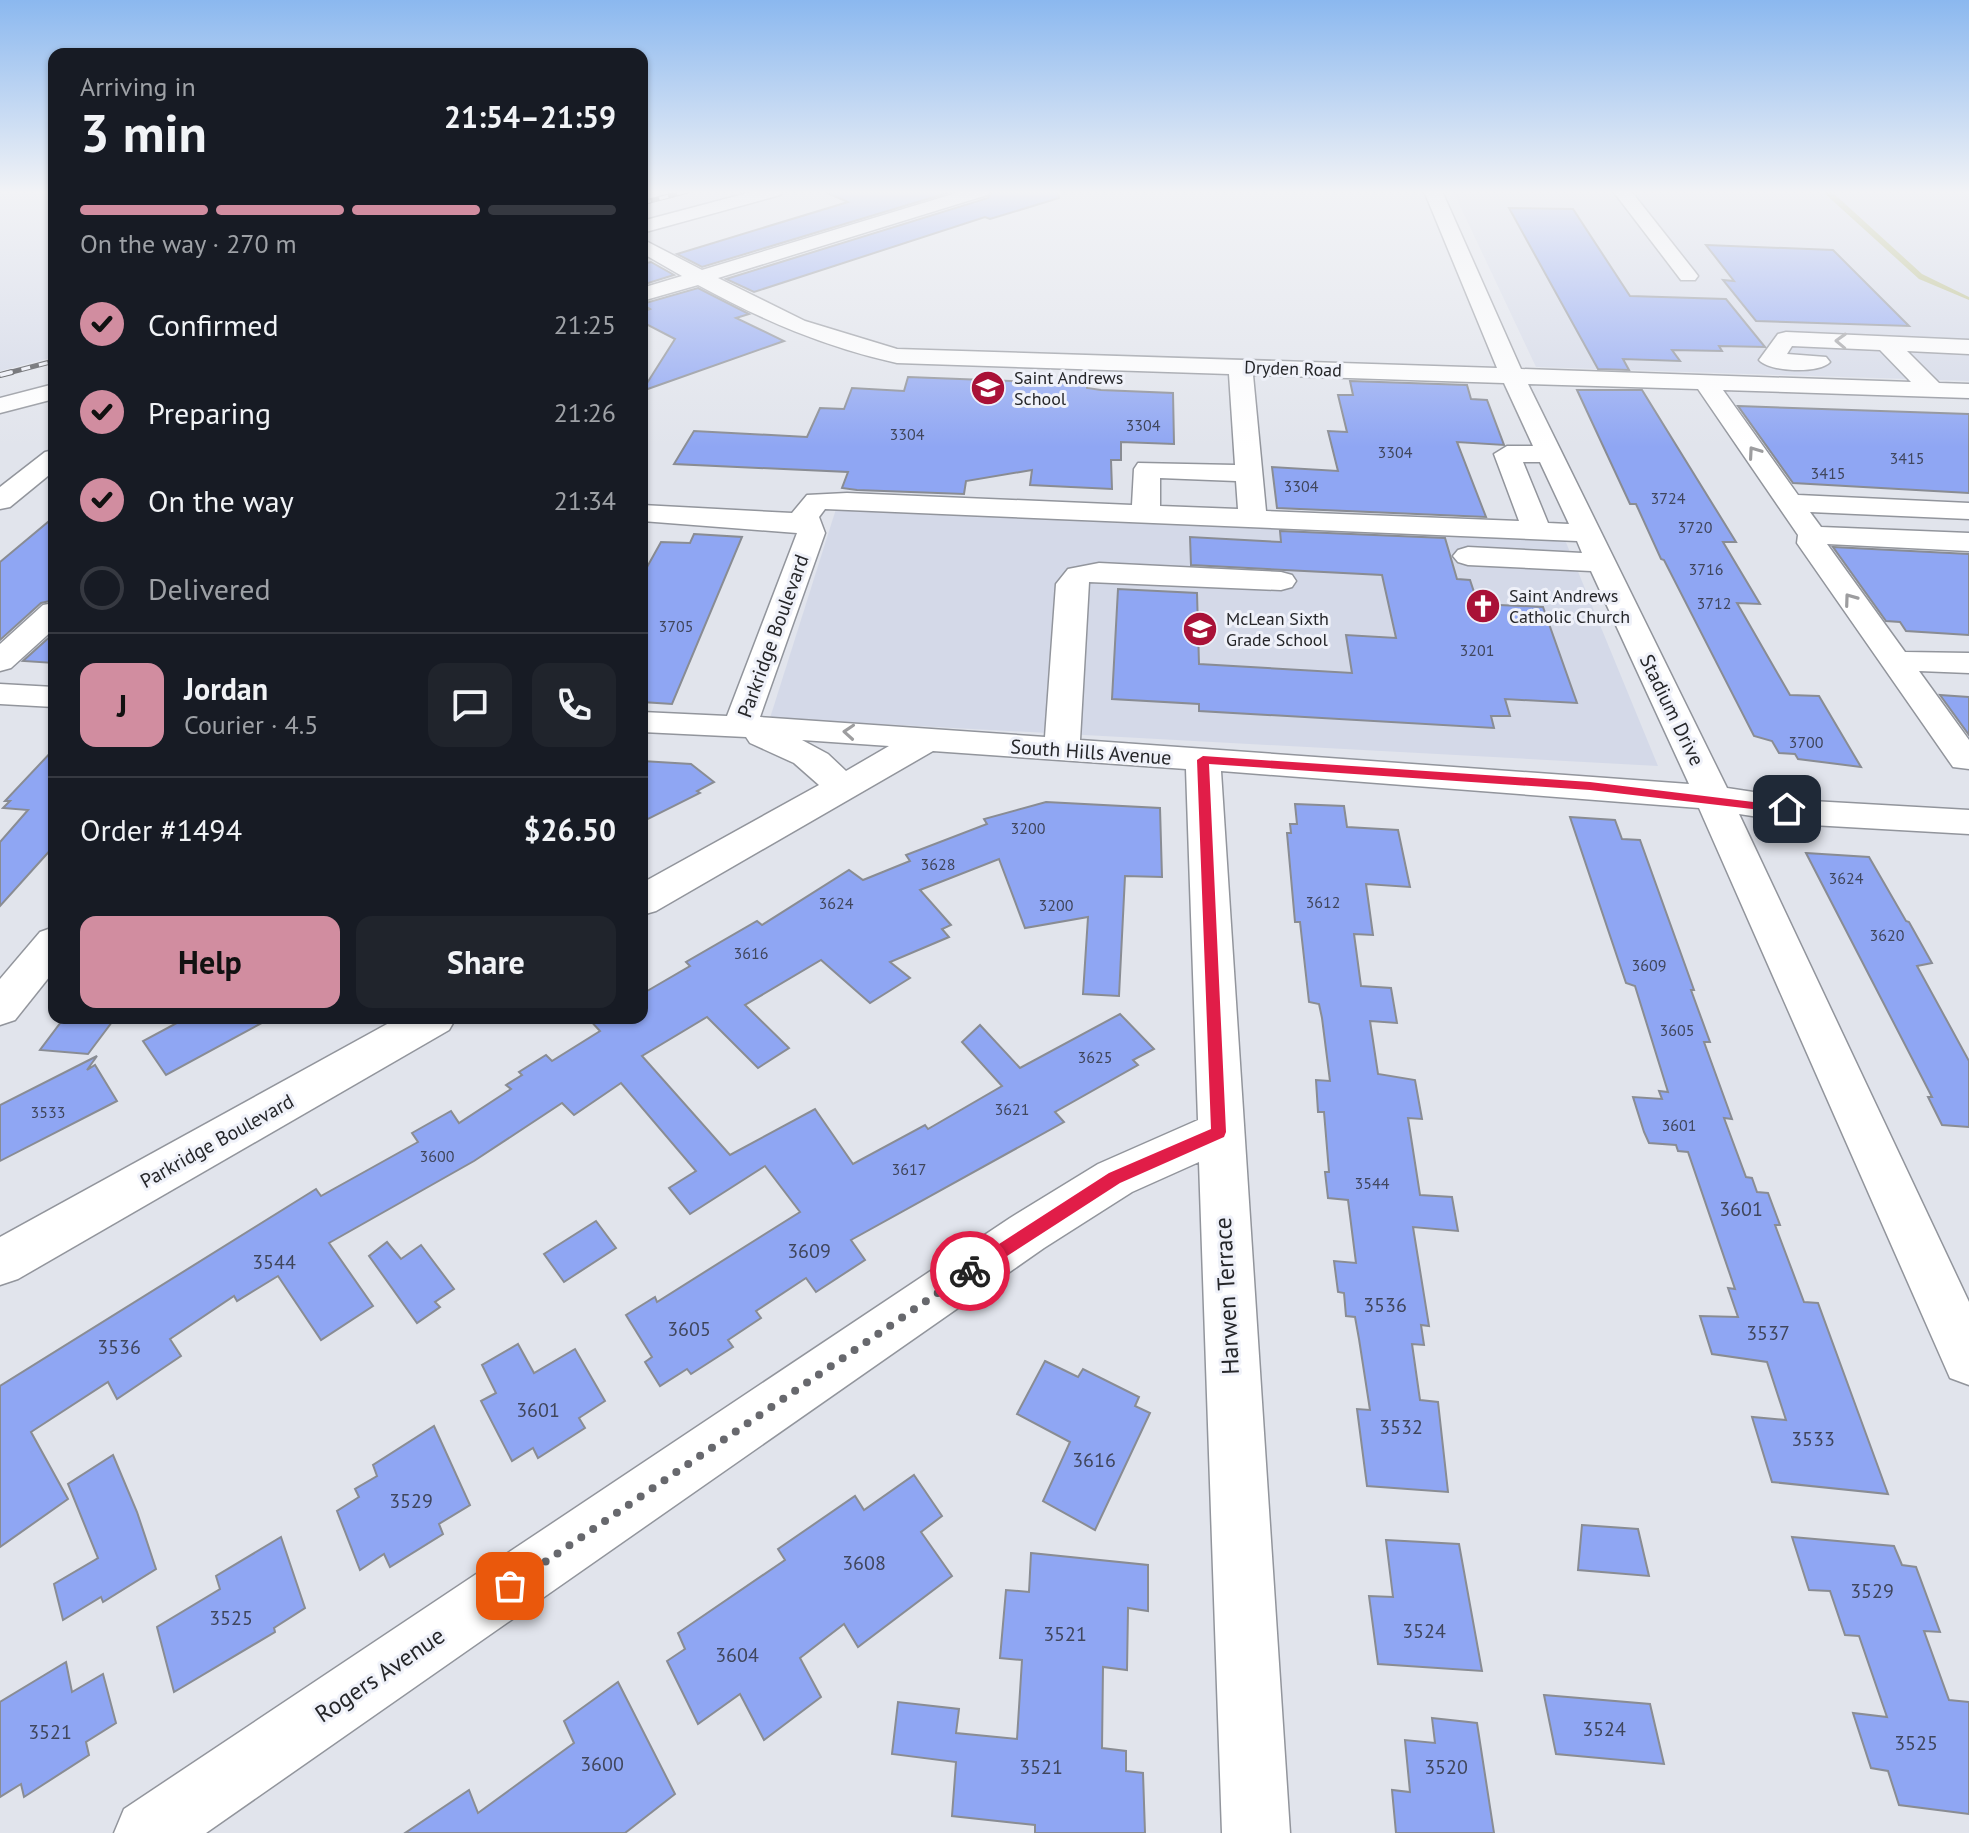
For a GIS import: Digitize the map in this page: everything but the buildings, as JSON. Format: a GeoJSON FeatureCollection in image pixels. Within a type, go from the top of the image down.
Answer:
{"type":"FeatureCollection","features":[{"type":"Feature","properties":{"kind":"street"},"geometry":{"type":"LineString","coordinates":[[648,293],[699,277]]}},
{"type":"Feature","properties":{"kind":"street","name":"Dryden Road"},"geometry":{"type":"LineString","coordinates":[[699,277],[828,339],[897,356],[1710,382],[1760,366],[1933,390],[1969,391]]}},
{"type":"Feature","properties":{"kind":"street","name":"Stadium Drive"},"geometry":{"type":"LineString","coordinates":[[1470,277],[1512,375],[1714,798],[1969,1360]]}},
{"type":"Feature","properties":{"kind":"street"},"geometry":{"type":"LineString","coordinates":[[1760,366],[1786,339],[1969,347]]}},
{"type":"Feature","properties":{"kind":"street"},"geometry":{"type":"LineString","coordinates":[[1886,343],[1933,390]]}},
{"type":"Feature","properties":{"kind":"street"},"geometry":{"type":"LineString","coordinates":[[1697,358],[1812,535],[1811,543],[1965,759]]}},
{"type":"Feature","properties":{"kind":"street"},"geometry":{"type":"LineString","coordinates":[[1760,366],[1969,367]]}},
{"type":"Feature","properties":{"kind":"street"},"geometry":{"type":"LineString","coordinates":[[1240,367],[1253,518]]}},
{"type":"Feature","properties":{"kind":"street"},"geometry":{"type":"LineString","coordinates":[[0,406],[48,393]]}},
{"type":"Feature","properties":{"kind":"street"},"geometry":{"type":"LineString","coordinates":[[1537,531],[1507,454],[1550,454]]}},
{"type":"Feature","properties":{"kind":"street"},"geometry":{"type":"LineString","coordinates":[[6,491],[48,462]]}},
{"type":"Feature","properties":{"kind":"street"},"geometry":{"type":"LineString","coordinates":[[1146,514],[1147,469],[1249,474]]}},
{"type":"Feature","properties":{"kind":"street"},"geometry":{"type":"LineString","coordinates":[[6,491],[48,477]]}},
{"type":"Feature","properties":{"kind":"street"},"geometry":{"type":"LineString","coordinates":[[6,491],[48,488]]}},
{"type":"Feature","properties":{"kind":"street"},"geometry":{"type":"LineString","coordinates":[[648,513],[806,522],[817,501],[847,501],[1588,533]]}},
{"type":"Feature","properties":{"kind":"street"},"geometry":{"type":"LineString","coordinates":[[1789,503],[1969,511]]}},
{"type":"Feature","properties":{"kind":"street","name":"Parkridge Boulevard"},"geometry":{"type":"LineString","coordinates":[[806,522],[811,533],[740,726],[803,752],[826,767],[841,789]]}},
{"type":"Feature","properties":{"kind":"street"},"geometry":{"type":"LineString","coordinates":[[1812,535],[1969,542]]}},
{"type":"Feature","properties":{"kind":"street"},"geometry":{"type":"LineString","coordinates":[[1468,556],[1602,563]]}},
{"type":"Feature","properties":{"kind":"street"},"geometry":{"type":"LineString","coordinates":[[1062,750],[1071,584],[1079,575],[1099,572],[1281,581]]}},
{"type":"Feature","properties":{"kind":"street"},"geometry":{"type":"LineString","coordinates":[[0,661],[48,617]]}},
{"type":"Feature","properties":{"kind":"street"},"geometry":{"type":"LineString","coordinates":[[1895,661],[1969,663]]}},
{"type":"Feature","properties":{"kind":"street"},"geometry":{"type":"LineString","coordinates":[[0,694],[48,697]]}},
{"type":"Feature","properties":{"kind":"street","name":"South Hills Avenue"},"geometry":{"type":"LineString","coordinates":[[648,722],[854,732],[1062,750],[1516,780],[1714,798],[1812,813],[1969,822]]}},
{"type":"Feature","properties":{"kind":"street"},"geometry":{"type":"LineString","coordinates":[[648,898],[927,740]]}},
{"type":"Feature","properties":{"kind":"street","name":"Harwen Terrace"},"geometry":{"type":"LineString","coordinates":[[1203,760],[1218,1132],[1256,1833]]}},
{"type":"Feature","properties":{"kind":"street"},"geometry":{"type":"LineString","coordinates":[[0,1009],[48,949]]}},
{"type":"Feature","properties":{"kind":"street","name":"Parkridge Boulevard"},"geometry":{"type":"LineString","coordinates":[[0,1263],[423,1024]]}},
{"type":"Feature","properties":{"kind":"street","name":"Rogers Avenue"},"geometry":{"type":"LineString","coordinates":[[148,1833],[1027,1233],[1115,1178],[1218,1132]]}},
{"type":"Feature","properties":{"kind":"shaded area"},"geometry":{"type":"Polygon","coordinates":[[[0,277],[48,277],[48,359],[0,371],[0,277]]]}},
{"type":"Feature","properties":{"kind":"shaded area"},"geometry":{"type":"Polygon","coordinates":[[[1493,277],[1969,277],[1969,381],[1536,367],[1493,277]]]}},
{"type":"Feature","properties":{"kind":"shaded area","name":"McLean Sixth Grade School"},"geometry":{"type":"Polygon","coordinates":[[[836,509],[1565,540],[1658,766],[770,718],[836,509]]]}},
{"type":"Feature","properties":{"kind":"green space"},"geometry":{"type":"Polygon","coordinates":[[[1916,277],[1927,277],[1969,297],[1969,300],[1916,277]]]}},
{"type":"Feature","properties":{"kind":"railway"},"geometry":{"type":"LineString","coordinates":[[4,374],[48,363]]}},
{"type":"Feature","properties":{"kind":"railway"},"geometry":{"type":"LineString","coordinates":[[4,374],[12,372]]}},
{"type":"Feature","properties":{"kind":"railway"},"geometry":{"type":"LineString","coordinates":[[0,375],[4,374]]}},
{"type":"Feature","properties":{"kind":"way so far"},"geometry":{"type":"LineString","coordinates":[[510,1586],[970,1271]]}},
{"type":"Feature","properties":{"kind":"place","name":"Saint Andrews School"},"geometry":{"type":"Point","coordinates":[988,388]}},
{"type":"Feature","properties":{"kind":"place","name":"Saint Andrews Catholic Church"},"geometry":{"type":"Point","coordinates":[1483,606]}},
{"type":"Feature","properties":{"kind":"place","name":"McLean Sixth Grade School"},"geometry":{"type":"Point","coordinates":[1200,629]}},
{"type":"Feature","properties":{"kind":"route"},"geometry":{"type":"LineString","coordinates":[[970,1271],[1115,1178],[1218,1132],[1203,760],[1590,786],[1714,798],[1787,809]]}}]}
